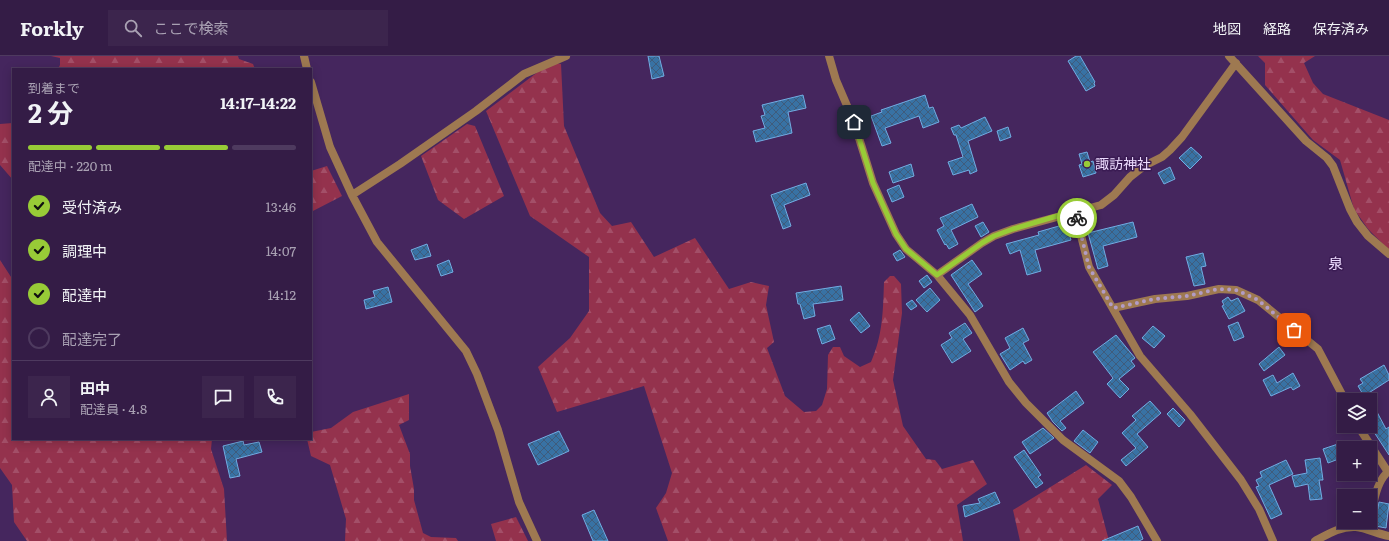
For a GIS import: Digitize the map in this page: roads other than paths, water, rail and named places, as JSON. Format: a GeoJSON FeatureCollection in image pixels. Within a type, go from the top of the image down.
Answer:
{"type":"FeatureCollection","features":[{"type":"Feature","properties":{"kind":"street"},"geometry":{"type":"LineString","coordinates":[[304,56],[307,68]]}},
{"type":"Feature","properties":{"kind":"street"},"geometry":{"type":"LineString","coordinates":[[352,195],[476,110],[524,74],[566,56]]}},
{"type":"Feature","properties":{"kind":"street"},"geometry":{"type":"LineString","coordinates":[[829,56],[836,80],[854,122],[873,183],[896,234],[906,249],[937,275],[970,315],[1009,382],[1026,403],[1063,440],[1120,481],[1157,541]]}},
{"type":"Feature","properties":{"kind":"street"},"geometry":{"type":"LineString","coordinates":[[1229,56],[1306,141],[1327,158],[1333,166],[1350,209],[1357,222],[1368,236],[1389,254]]}},
{"type":"Feature","properties":{"kind":"street"},"geometry":{"type":"LineString","coordinates":[[937,275],[994,236],[1013,229],[1101,204],[1114,195],[1130,177],[1144,166],[1162,157],[1170,150],[1182,137],[1236,63]]}},
{"type":"Feature","properties":{"kind":"street"},"geometry":{"type":"LineString","coordinates":[[312,85],[330,147],[352,195],[377,242],[466,351],[477,374],[498,430],[519,502],[538,541]]}},
{"type":"Feature","properties":{"kind":"street"},"geometry":{"type":"LineString","coordinates":[[1075,212],[1089,267],[1140,356],[1190,414],[1240,480],[1259,509],[1273,541]]}},
{"type":"Feature","properties":{"kind":"street"},"geometry":{"type":"LineString","coordinates":[[1113,308],[1155,299],[1187,296],[1218,289],[1236,290],[1258,300],[1318,349],[1341,393]]}},
{"type":"Feature","properties":{"kind":"street"},"geometry":{"type":"LineString","coordinates":[[1363,433],[1388,471],[1384,474],[1377,494]]}},
{"type":"Feature","properties":{"kind":"street"},"geometry":{"type":"LineString","coordinates":[[1315,541],[1332,532],[1342,529]]}},
{"type":"Feature","properties":{"kind":"street"},"geometry":{"type":"LineString","coordinates":[[1371,529],[1375,533],[1389,536]]}},
{"type":"Feature","properties":{"kind":"place","name":"諏訪神社"},"geometry":{"type":"Point","coordinates":[1087,164]}},
{"type":"Feature","properties":{"kind":"district","name":"泉"},"geometry":{"type":"Point","coordinates":[1336,264]}}]}
